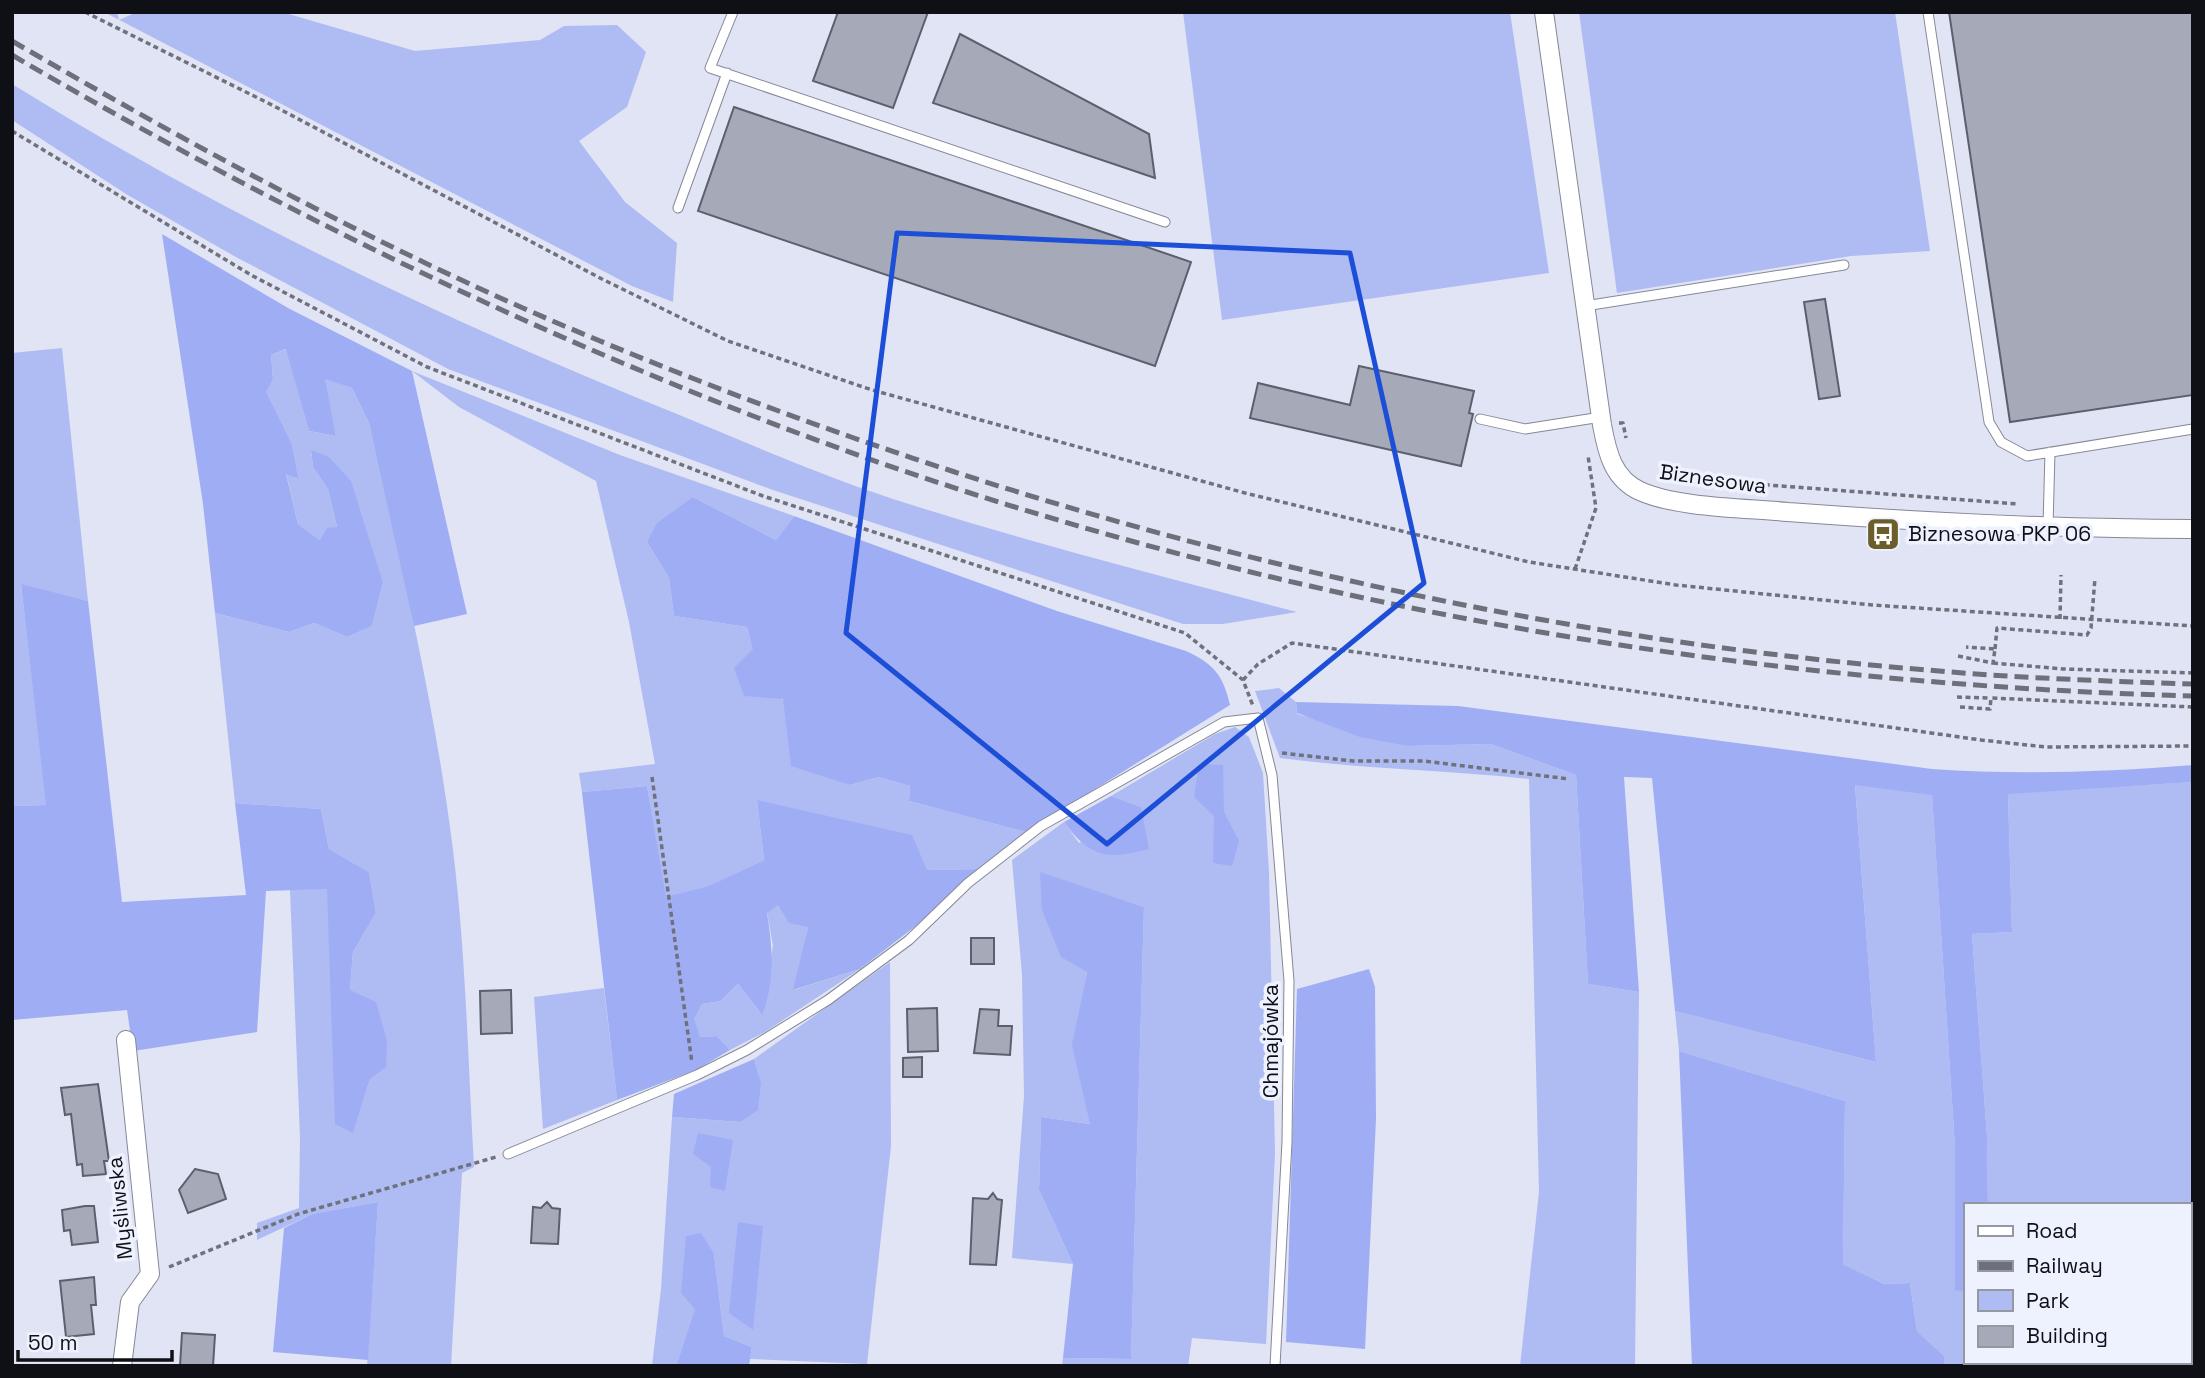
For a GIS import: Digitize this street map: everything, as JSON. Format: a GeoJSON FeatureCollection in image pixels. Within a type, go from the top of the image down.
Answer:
{"type":"FeatureCollection","features":[{"type":"Feature","properties":{"kind":"street","name":"Biznesowa"},"geometry":{"type":"LineString","coordinates":[[1544,12],[1602,421],[1608,454],[1622,479],[1639,491],[1660,498],[1909,521],[2048,528],[2193,529]]}},
{"type":"Feature","properties":{"kind":"street","name":"Myśliwska"},"geometry":{"type":"LineString","coordinates":[[122,1366],[130,1302],[149,1274],[126,1040]]}},
{"type":"Feature","properties":{"kind":"lane"},"geometry":{"type":"LineString","coordinates":[[733,12],[710,68],[1164,222]]}},
{"type":"Feature","properties":{"kind":"lane"},"geometry":{"type":"LineString","coordinates":[[1928,12],[1989,422],[2001,442],[2027,456],[2193,429]]}},
{"type":"Feature","properties":{"kind":"lane"},"geometry":{"type":"LineString","coordinates":[[678,208],[727,74]]}},
{"type":"Feature","properties":{"kind":"lane"},"geometry":{"type":"LineString","coordinates":[[1586,306],[1844,265]]}},
{"type":"Feature","properties":{"kind":"lane"},"geometry":{"type":"LineString","coordinates":[[1480,419],[1525,429],[1583,420],[1602,421]]}},
{"type":"Feature","properties":{"kind":"lane"},"geometry":{"type":"LineString","coordinates":[[2048,528],[2050,452]]}},
{"type":"Feature","properties":{"kind":"lane"},"geometry":{"type":"LineString","coordinates":[[508,1154],[694,1076],[747,1050],[828,1000],[909,940],[968,883],[1041,826],[1224,722],[1258,718]]}},
{"type":"Feature","properties":{"kind":"lane","name":"Chmajówka"},"geometry":{"type":"LineString","coordinates":[[1258,718],[1272,775],[1289,981],[1287,1142],[1275,1366]]}},
{"type":"Feature","properties":{"kind":"path"},"geometry":{"type":"LineString","coordinates":[[85,12],[281,110],[727,341],[872,390],[1245,493],[1529,562],[1702,587],[1872,605],[2193,626]]}},
{"type":"Feature","properties":{"kind":"path"},"geometry":{"type":"LineString","coordinates":[[12,131],[251,275],[427,367],[763,496],[1185,633],[1243,680],[1258,718]]}},
{"type":"Feature","properties":{"kind":"path"},"geometry":{"type":"LineString","coordinates":[[1575,569],[1596,508],[1583,420]]}},
{"type":"Feature","properties":{"kind":"path"},"geometry":{"type":"LineString","coordinates":[[1602,421],[1623,422],[1628,446]]}},
{"type":"Feature","properties":{"kind":"path"},"geometry":{"type":"LineString","coordinates":[[1650,476],[2049,507]]}},
{"type":"Feature","properties":{"kind":"path"},"geometry":{"type":"LineString","coordinates":[[2060,619],[2061,575]]}},
{"type":"Feature","properties":{"kind":"path"},"geometry":{"type":"LineString","coordinates":[[1993,663],[1997,628],[2087,635],[2091,628],[2095,578]]}},
{"type":"Feature","properties":{"kind":"path"},"geometry":{"type":"LineString","coordinates":[[1243,680],[1258,664],[1292,643],[1982,740],[2046,747],[2193,746]]}},
{"type":"Feature","properties":{"kind":"path"},"geometry":{"type":"LineString","coordinates":[[1966,647],[1995,649]]}},
{"type":"Feature","properties":{"kind":"path"},"geometry":{"type":"LineString","coordinates":[[1958,656],[1993,663],[2063,669],[2193,673]]}},
{"type":"Feature","properties":{"kind":"path"},"geometry":{"type":"LineString","coordinates":[[1957,696],[2193,707]]}},
{"type":"Feature","properties":{"kind":"path"},"geometry":{"type":"LineString","coordinates":[[1960,707],[1990,709],[1991,698]]}},
{"type":"Feature","properties":{"kind":"path"},"geometry":{"type":"LineString","coordinates":[[1266,751],[1353,761],[1424,761],[1569,779]]}},
{"type":"Feature","properties":{"kind":"path"},"geometry":{"type":"LineString","coordinates":[[652,777],[694,1076]]}},
{"type":"Feature","properties":{"kind":"path"},"geometry":{"type":"LineString","coordinates":[[149,1274],[298,1214],[508,1154]]}},
{"type":"Feature","properties":{"kind":"highlighted area"},"geometry":{"type":"Polygon","coordinates":[[[897,233],[1350,253],[1424,583],[1107,844],[846,633],[897,233]]]}},
{"type":"Feature","properties":{"kind":"green space"},"geometry":{"type":"Polygon","coordinates":[[[104,12],[117,12],[119,20],[104,12]]]}},
{"type":"Feature","properties":{"kind":"green space"},"geometry":{"type":"Polygon","coordinates":[[[137,12],[282,12],[415,51],[540,40],[564,26],[617,25],[646,52],[627,107],[579,141],[625,202],[677,243],[673,302],[632,286],[119,20],[137,12]]]}},
{"type":"Feature","properties":{"kind":"green space"},"geometry":{"type":"Polygon","coordinates":[[[1183,12],[1510,12],[1549,273],[1222,320],[1183,12]]]}},
{"type":"Feature","properties":{"kind":"green space"},"geometry":{"type":"Polygon","coordinates":[[[1579,12],[1895,12],[1930,251],[1851,256],[1617,293],[1579,12]]]}},
{"type":"Feature","properties":{"kind":"green space"},"geometry":{"type":"Polygon","coordinates":[[[12,84],[173,178],[337,263],[506,342],[764,450],[852,485],[960,520],[1297,612],[1223,624],[1183,624],[773,490],[448,369],[234,256],[126,194],[12,120],[12,84]]]}},
{"type":"Feature","properties":{"kind":"green space"},"geometry":{"type":"Polygon","coordinates":[[[62,348],[88,601],[21,585],[47,805],[12,806],[12,353],[62,348]]]}},
{"type":"Feature","properties":{"kind":"green space"},"geometry":{"type":"Polygon","coordinates":[[[287,349],[309,431],[336,436],[324,378],[352,388],[369,423],[416,635],[446,796],[461,929],[474,1167],[462,1173],[451,1366],[367,1366],[378,1202],[312,1214],[257,1240],[257,1223],[299,1208],[300,1137],[290,890],[328,888],[336,1124],[353,1132],[370,1079],[350,990],[353,952],[376,913],[369,872],[329,849],[321,809],[235,803],[215,613],[289,632],[314,623],[347,637],[372,626],[383,583],[311,451],[313,467],[328,489],[337,527],[320,540],[298,524],[286,473],[297,479],[292,444],[265,392],[273,379],[271,355],[287,349]]]}},
{"type":"Feature","properties":{"kind":"green space"},"geometry":{"type":"Polygon","coordinates":[[[412,371],[620,455],[794,516],[776,540],[693,497],[647,542],[669,578],[674,616],[747,627],[754,649],[776,691],[850,785],[878,777],[910,786],[909,801],[1026,832],[978,869],[927,870],[757,800],[764,860],[710,886],[665,898],[647,786],[582,792],[579,773],[655,764],[629,622],[596,481],[459,407],[412,371]]]}},
{"type":"Feature","properties":{"kind":"green space"},"geometry":{"type":"Polygon","coordinates":[[[1279,688],[1296,702],[1297,714],[1408,746],[1491,744],[1576,775],[1588,984],[1639,992],[1635,1366],[1520,1366],[1539,1192],[1529,779],[1280,758],[1255,691],[1279,688]]]}},
{"type":"Feature","properties":{"kind":"green space"},"geometry":{"type":"Polygon","coordinates":[[[1235,727],[1249,737],[1263,773],[1269,872],[1275,1153],[1266,1344],[1192,1338],[1188,1366],[1062,1366],[1063,1358],[1131,1359],[1144,907],[1040,873],[1087,972],[1073,1045],[1091,1124],[1041,1117],[1039,1190],[1073,1264],[1012,1258],[1024,1096],[1022,974],[1012,860],[1064,822],[1079,843],[1141,807],[1111,796],[1215,734],[1235,727]]]}},
{"type":"Feature","properties":{"kind":"green space"},"geometry":{"type":"Polygon","coordinates":[[[2193,782],[2193,1224],[2191,1203],[1988,1203],[1987,1136],[1972,934],[2012,932],[2008,793],[2193,782]]]}},
{"type":"Feature","properties":{"kind":"green space"},"geometry":{"type":"Polygon","coordinates":[[[1855,784],[1932,794],[1955,1147],[1955,1289],[1964,1292],[1964,1364],[2044,1366],[1944,1366],[1944,1356],[1917,1331],[1910,1283],[1884,1284],[1843,1264],[1845,1101],[1679,1051],[1675,1011],[1876,1062],[1855,784]]]}},
{"type":"Feature","properties":{"kind":"green space"},"geometry":{"type":"Polygon","coordinates":[[[779,904],[808,927],[794,990],[860,969],[765,1032],[730,1050],[717,1036],[700,1037],[693,1019],[702,1004],[721,1001],[738,984],[761,1014],[773,946],[767,912],[779,904]]]}},
{"type":"Feature","properties":{"kind":"green space"},"geometry":{"type":"Polygon","coordinates":[[[890,962],[891,1146],[867,1364],[750,1359],[752,1347],[724,1336],[714,1254],[676,1366],[652,1366],[661,1289],[672,1117],[740,1122],[761,1082],[754,1059],[890,962]]]}},
{"type":"Feature","properties":{"kind":"green space"},"geometry":{"type":"Polygon","coordinates":[[[604,988],[617,1100],[543,1129],[534,997],[604,988]]]}},
{"type":"Feature","properties":{"kind":"shaded area"},"geometry":{"type":"Polygon","coordinates":[[[162,234],[288,308],[412,371],[467,614],[414,626],[369,423],[352,388],[325,379],[336,436],[309,431],[286,349],[271,355],[273,379],[266,392],[292,444],[298,479],[286,474],[298,524],[320,540],[327,528],[337,527],[328,489],[313,467],[311,450],[329,457],[351,481],[383,583],[372,626],[347,637],[314,623],[289,632],[215,613],[203,504],[162,234]]]}},
{"type":"Feature","properties":{"kind":"shaded area"},"geometry":{"type":"Polygon","coordinates":[[[693,497],[776,540],[794,516],[1057,611],[1186,651],[1204,661],[1216,672],[1230,705],[1026,832],[909,801],[910,786],[878,777],[850,785],[791,766],[783,699],[744,696],[734,668],[753,649],[747,627],[674,616],[669,578],[647,542],[657,523],[693,497]]]}},
{"type":"Feature","properties":{"kind":"shaded area"},"geometry":{"type":"Polygon","coordinates":[[[21,584],[88,601],[122,902],[246,895],[235,803],[321,809],[329,849],[369,872],[376,913],[353,952],[350,990],[376,1002],[387,1041],[386,1067],[370,1079],[353,1133],[335,1124],[327,889],[266,891],[257,1032],[133,1051],[127,1010],[12,1020],[12,806],[46,805],[21,584]]]}},
{"type":"Feature","properties":{"kind":"shaded area"},"geometry":{"type":"Polygon","coordinates":[[[1296,702],[1458,706],[1932,769],[2062,772],[2193,765],[2193,782],[2008,794],[2012,932],[1972,934],[1987,1136],[1988,1203],[1964,1203],[1964,1292],[1955,1290],[1955,1147],[1932,795],[1855,785],[1876,1062],[1675,1011],[1652,778],[1624,777],[1639,992],[1588,984],[1576,775],[1491,744],[1408,746],[1360,737],[1297,713],[1296,702]]]}},
{"type":"Feature","properties":{"kind":"shaded area"},"geometry":{"type":"Polygon","coordinates":[[[1199,764],[1223,765],[1224,812],[1239,841],[1232,866],[1213,863],[1214,816],[1194,797],[1199,764]]]}},
{"type":"Feature","properties":{"kind":"shaded area"},"geometry":{"type":"Polygon","coordinates":[[[647,786],[666,897],[709,886],[764,860],[757,800],[912,835],[927,870],[978,869],[917,925],[860,969],[793,990],[808,927],[789,923],[778,905],[767,913],[772,965],[762,1015],[738,984],[721,1001],[702,1004],[694,1019],[700,1037],[717,1036],[730,1050],[696,1070],[617,1100],[582,792],[647,786]]]}},
{"type":"Feature","properties":{"kind":"shaded area"},"geometry":{"type":"Polygon","coordinates":[[[1111,796],[1141,807],[1149,849],[1111,855],[1101,853],[1082,843],[1064,822],[1111,796]]]}},
{"type":"Feature","properties":{"kind":"shaded area"},"geometry":{"type":"Polygon","coordinates":[[[1040,872],[1144,907],[1131,1359],[1063,1358],[1073,1264],[1039,1190],[1041,1117],[1090,1124],[1072,1045],[1087,972],[1061,957],[1042,910],[1040,872]]]}},
{"type":"Feature","properties":{"kind":"shaded area"},"geometry":{"type":"Polygon","coordinates":[[[1369,969],[1375,987],[1376,1119],[1365,1349],[1286,1342],[1297,989],[1369,969]]]}},
{"type":"Feature","properties":{"kind":"shaded area"},"geometry":{"type":"Polygon","coordinates":[[[1679,1051],[1845,1101],[1843,1264],[1884,1284],[1910,1283],[1917,1331],[1944,1356],[1944,1366],[1692,1366],[1679,1051]]]}},
{"type":"Feature","properties":{"kind":"shaded area"},"geometry":{"type":"Polygon","coordinates":[[[754,1059],[761,1082],[758,1110],[740,1122],[672,1117],[674,1094],[754,1059]]]}},
{"type":"Feature","properties":{"kind":"shaded area"},"geometry":{"type":"Polygon","coordinates":[[[698,1133],[733,1140],[725,1191],[710,1187],[711,1167],[693,1154],[698,1133]]]}},
{"type":"Feature","properties":{"kind":"shaded area"},"geometry":{"type":"Polygon","coordinates":[[[378,1202],[368,1360],[273,1352],[284,1228],[312,1214],[378,1202]]]}},
{"type":"Feature","properties":{"kind":"shaded area"},"geometry":{"type":"Polygon","coordinates":[[[738,1222],[763,1226],[753,1330],[729,1313],[738,1222]]]}},
{"type":"Feature","properties":{"kind":"shaded area"},"geometry":{"type":"Polygon","coordinates":[[[701,1233],[714,1254],[724,1336],[752,1347],[749,1366],[676,1366],[695,1309],[681,1293],[686,1236],[701,1233]]]}},
{"type":"Feature","properties":{"kind":"building"},"geometry":{"type":"Polygon","coordinates":[[[838,12],[928,12],[893,108],[813,81],[838,12]]]}},
{"type":"Feature","properties":{"kind":"building"},"geometry":{"type":"Polygon","coordinates":[[[1949,12],[2193,12],[2193,395],[2010,422],[1949,12]]]}},
{"type":"Feature","properties":{"kind":"building"},"geometry":{"type":"Polygon","coordinates":[[[960,34],[1149,134],[1155,178],[933,103],[960,34]]]}},
{"type":"Feature","properties":{"kind":"building"},"geometry":{"type":"Polygon","coordinates":[[[734,107],[1191,262],[1155,366],[698,211],[734,107]]]}},
{"type":"Feature","properties":{"kind":"building"},"geometry":{"type":"Polygon","coordinates":[[[1825,299],[1840,396],[1819,399],[1804,302],[1825,299]]]}},
{"type":"Feature","properties":{"kind":"building"},"geometry":{"type":"Polygon","coordinates":[[[1359,366],[1474,391],[1469,413],[1473,414],[1461,466],[1250,418],[1258,383],[1350,405],[1359,366]]]}},
{"type":"Feature","properties":{"kind":"building"},"geometry":{"type":"Polygon","coordinates":[[[971,938],[994,938],[994,964],[971,964],[971,938]]]}},
{"type":"Feature","properties":{"kind":"building"},"geometry":{"type":"Polygon","coordinates":[[[511,990],[512,1033],[481,1034],[480,991],[511,990]]]}},
{"type":"Feature","properties":{"kind":"building"},"geometry":{"type":"Polygon","coordinates":[[[937,1008],[938,1051],[908,1052],[907,1009],[937,1008]]]}},
{"type":"Feature","properties":{"kind":"building"},"geometry":{"type":"Polygon","coordinates":[[[980,1009],[999,1010],[998,1026],[1012,1026],[1010,1055],[974,1053],[980,1009]]]}},
{"type":"Feature","properties":{"kind":"building"},"geometry":{"type":"Polygon","coordinates":[[[922,1057],[922,1077],[903,1077],[903,1058],[922,1057]]]}},
{"type":"Feature","properties":{"kind":"building"},"geometry":{"type":"Polygon","coordinates":[[[98,1084],[109,1161],[104,1161],[106,1174],[83,1176],[82,1164],[77,1165],[71,1114],[65,1115],[61,1088],[98,1084]]]}},
{"type":"Feature","properties":{"kind":"building"},"geometry":{"type":"Polygon","coordinates":[[[195,1169],[218,1174],[226,1199],[188,1213],[179,1190],[195,1169]]]}},
{"type":"Feature","properties":{"kind":"building"},"geometry":{"type":"Polygon","coordinates":[[[993,1193],[997,1199],[1002,1200],[996,1265],[970,1264],[973,1198],[988,1199],[993,1193]]]}},
{"type":"Feature","properties":{"kind":"building"},"geometry":{"type":"Polygon","coordinates":[[[547,1202],[552,1208],[560,1209],[558,1244],[531,1243],[533,1207],[541,1208],[547,1202]]]}},
{"type":"Feature","properties":{"kind":"building"},"geometry":{"type":"Polygon","coordinates":[[[94,1206],[98,1242],[72,1245],[70,1230],[64,1231],[62,1210],[94,1206]]]}},
{"type":"Feature","properties":{"kind":"building"},"geometry":{"type":"Polygon","coordinates":[[[94,1277],[96,1305],[91,1305],[94,1334],[66,1337],[60,1281],[94,1277]]]}},
{"type":"Feature","properties":{"kind":"building"},"geometry":{"type":"Polygon","coordinates":[[[182,1333],[215,1335],[213,1366],[180,1366],[182,1333]]]}},
{"type":"Feature","properties":{"kind":"railway"},"geometry":{"type":"LineString","coordinates":[[12,41],[295,198],[514,304],[749,400],[912,458],[1077,510],[1244,555],[1413,595],[1583,627],[1755,652],[1927,670],[2193,684]]}},
{"type":"Feature","properties":{"kind":"railway"},"geometry":{"type":"LineString","coordinates":[[12,55],[107,110],[301,213],[499,309],[599,353],[803,435],[971,493],[1141,544],[1313,587],[1487,622],[1662,651],[1839,673],[2016,688],[2193,696]]}},
{"type":"Feature","properties":{"kind":"place","name":"Biznesowa PKP 06"},"geometry":{"type":"Point","coordinates":[1883,534]}}]}
